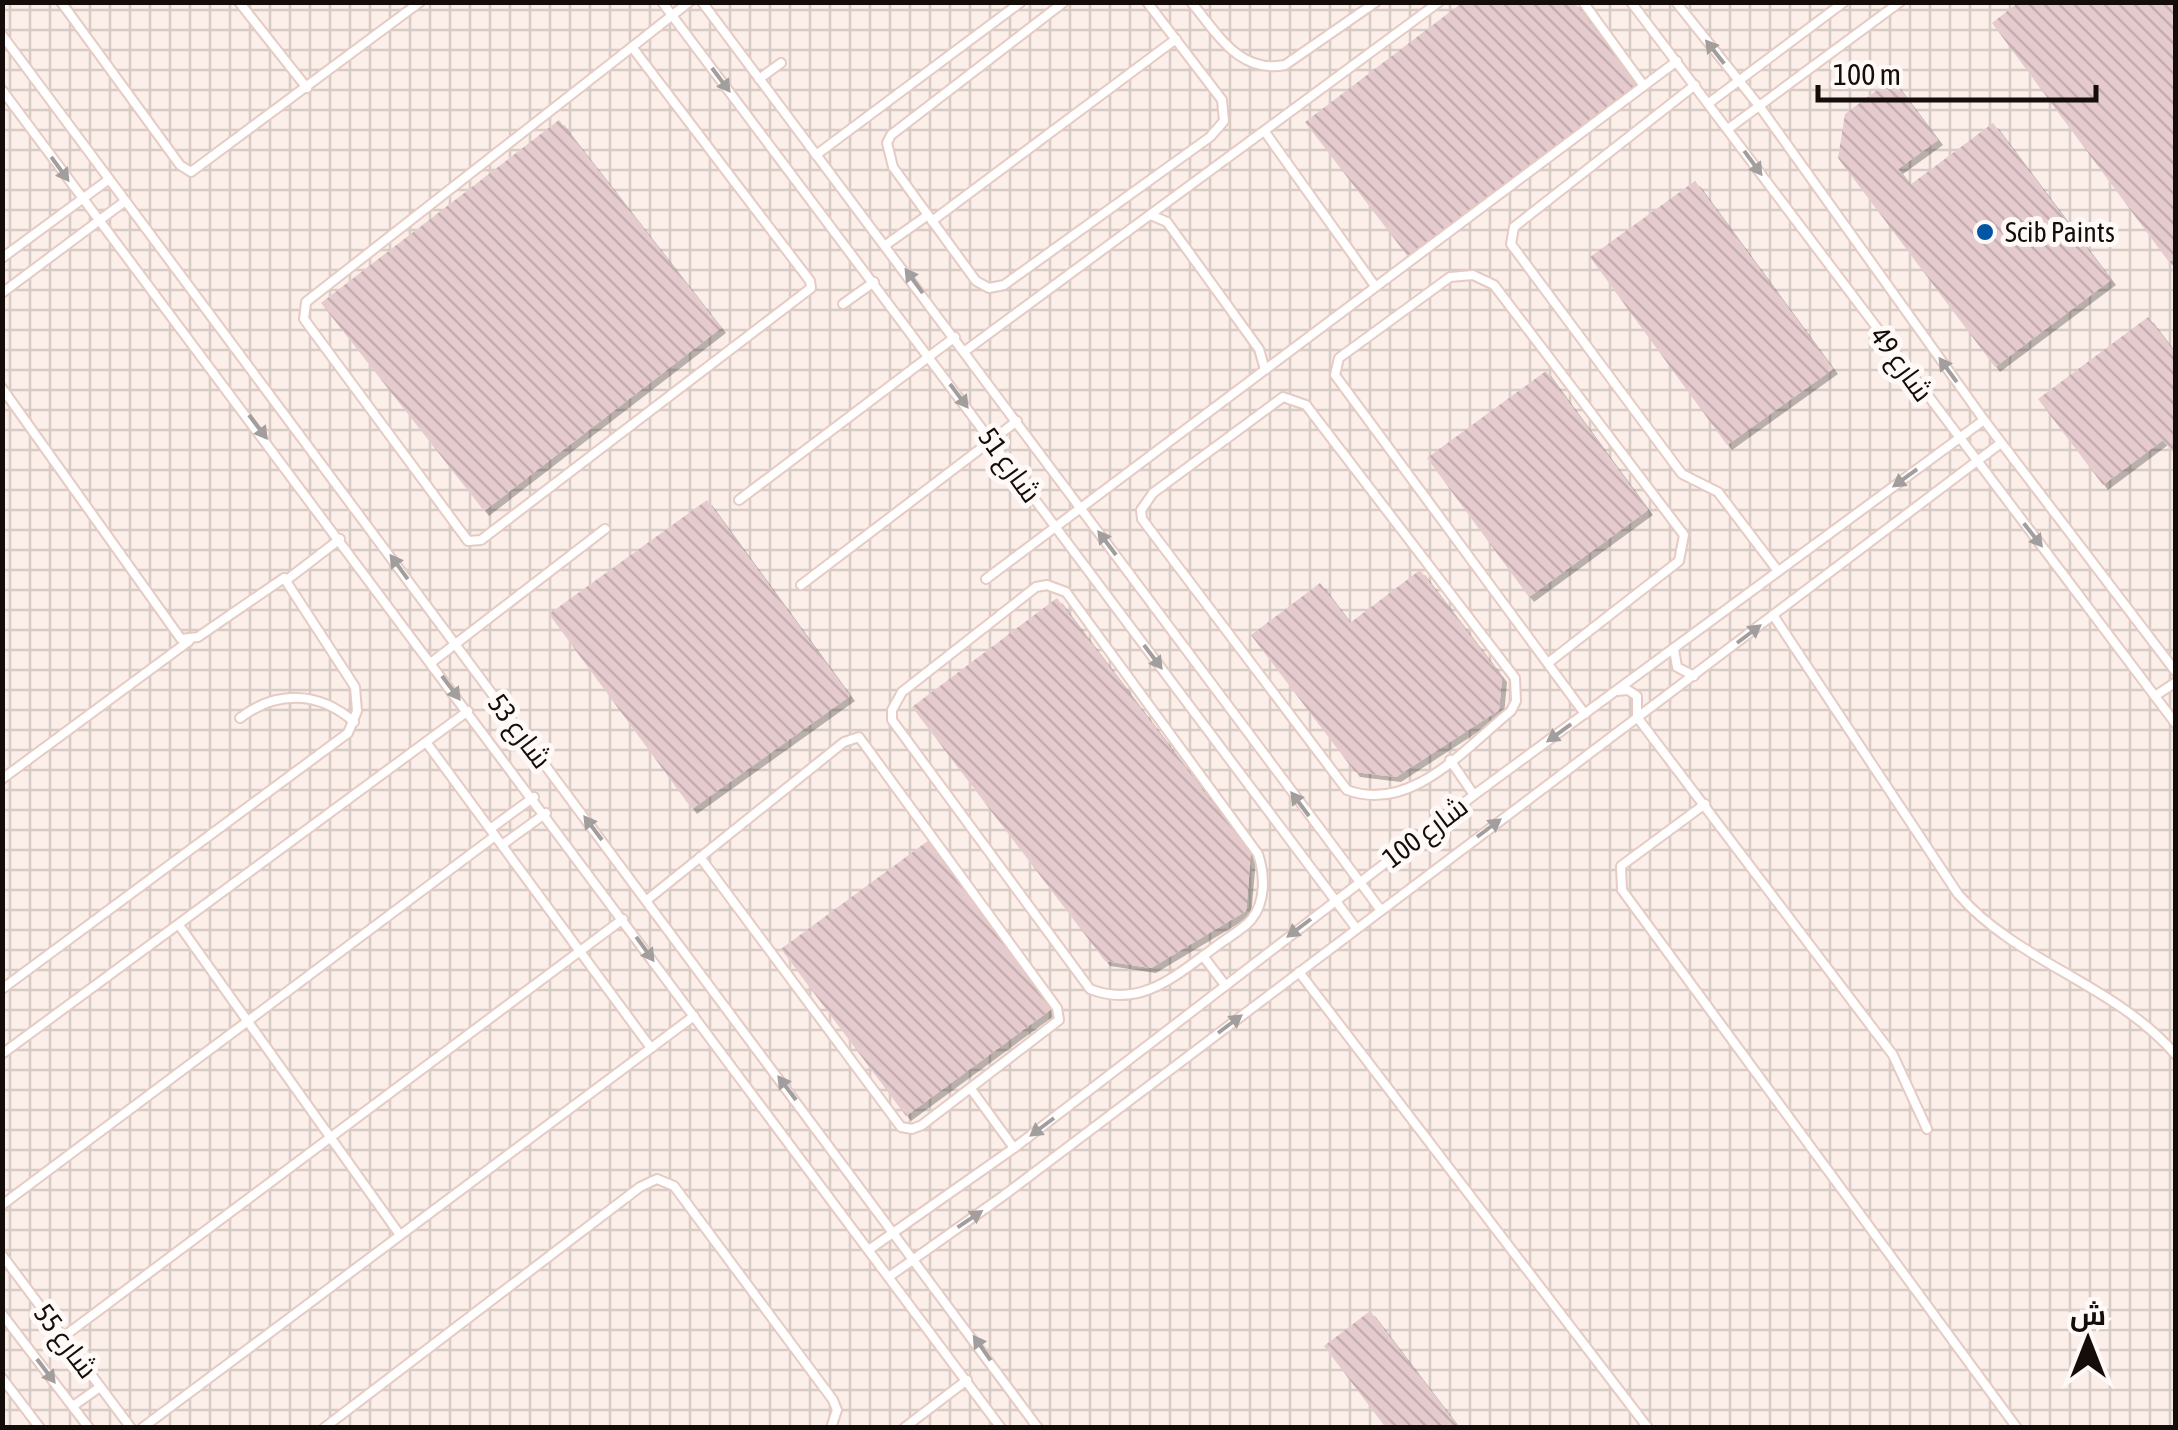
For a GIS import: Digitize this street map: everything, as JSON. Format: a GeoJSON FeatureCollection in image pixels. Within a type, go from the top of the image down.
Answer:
{"type":"FeatureCollection","features":[{"type":"Feature","properties":{"kind":"lane"},"geometry":{"type":"LineString","coordinates":[[61,2],[186,171],[199,170],[420,2]]}},
{"type":"Feature","properties":{"kind":"lane"},"geometry":{"type":"LineString","coordinates":[[239,2],[307,88]]}},
{"type":"Feature","properties":{"kind":"lane","name":"شارع 51"},"geometry":{"type":"LineString","coordinates":[[662,2],[1356,928]]}},
{"type":"Feature","properties":{"kind":"lane"},"geometry":{"type":"LineString","coordinates":[[632,47],[811,288],[481,540],[468,542],[304,319],[304,305],[689,2]]}},
{"type":"Feature","properties":{"kind":"lane","name":"شارع 51"},"geometry":{"type":"LineString","coordinates":[[702,2],[887,244],[1380,909]]}},
{"type":"Feature","properties":{"kind":"lane"},"geometry":{"type":"LineString","coordinates":[[816,156],[1021,2]]}},
{"type":"Feature","properties":{"kind":"lane"},"geometry":{"type":"LineString","coordinates":[[1064,2],[892,135],[888,160],[976,281],[997,288],[1210,136],[1224,121],[1222,100],[1147,2]]}},
{"type":"Feature","properties":{"kind":"lane"},"geometry":{"type":"LineString","coordinates":[[1191,2],[1235,55],[1268,68],[1285,65],[1376,2]]}},
{"type":"Feature","properties":{"kind":"lane"},"geometry":{"type":"LineString","coordinates":[[965,351],[1439,2]]}},
{"type":"Feature","properties":{"kind":"lane"},"geometry":{"type":"LineString","coordinates":[[1583,2],[1644,86]]}},
{"type":"Feature","properties":{"kind":"lane","name":"شارع 49"},"geometry":{"type":"LineString","coordinates":[[1630,2],[2176,724]]}},
{"type":"Feature","properties":{"kind":"lane","name":"شارع 49"},"geometry":{"type":"LineString","coordinates":[[1676,2],[1760,108],[1984,420],[2176,672]]}},
{"type":"Feature","properties":{"kind":"lane"},"geometry":{"type":"LineString","coordinates":[[1709,104],[1844,2]]}},
{"type":"Feature","properties":{"kind":"lane"},"geometry":{"type":"LineString","coordinates":[[1728,130],[1900,2]]}},
{"type":"Feature","properties":{"kind":"lane","name":"شارع 53"},"geometry":{"type":"LineString","coordinates":[[2,35],[124,202],[274,395],[455,645],[1038,1428]]}},
{"type":"Feature","properties":{"kind":"lane"},"geometry":{"type":"LineString","coordinates":[[887,244],[930,218],[1176,40]]}},
{"type":"Feature","properties":{"kind":"lane"},"geometry":{"type":"LineString","coordinates":[[986,579],[1677,61]]}},
{"type":"Feature","properties":{"kind":"lane"},"geometry":{"type":"LineString","coordinates":[[759,78],[781,63]]}},
{"type":"Feature","properties":{"kind":"lane"},"geometry":{"type":"LineString","coordinates":[[1695,85],[1514,228],[1511,244],[1682,474],[1718,492],[1778,572]]}},
{"type":"Feature","properties":{"kind":"lane","name":"شارع 53"},"geometry":{"type":"LineString","coordinates":[[2,90],[546,812],[1001,1428]]}},
{"type":"Feature","properties":{"kind":"lane"},"geometry":{"type":"LineString","coordinates":[[1265,132],[1374,286]]}},
{"type":"Feature","properties":{"kind":"lane"},"geometry":{"type":"LineString","coordinates":[[2,258],[108,180]]}},
{"type":"Feature","properties":{"kind":"lane"},"geometry":{"type":"LineString","coordinates":[[2,294],[124,202]]}},
{"type":"Feature","properties":{"kind":"lane"},"geometry":{"type":"LineString","coordinates":[[1152,216],[1167,222],[1258,350],[1266,370]]}},
{"type":"Feature","properties":{"kind":"lane"},"geometry":{"type":"LineString","coordinates":[[1548,663],[1679,561],[1684,535],[1494,285],[1473,275],[1450,277],[1339,358],[1334,374],[1585,714]]}},
{"type":"Feature","properties":{"kind":"lane"},"geometry":{"type":"LineString","coordinates":[[843,304],[874,282]]}},
{"type":"Feature","properties":{"kind":"lane"},"geometry":{"type":"LineString","coordinates":[[739,500],[955,338]]}},
{"type":"Feature","properties":{"kind":"lane"},"geometry":{"type":"LineString","coordinates":[[2,388],[178,636],[189,641]]}},
{"type":"Feature","properties":{"kind":"lane"},"geometry":{"type":"LineString","coordinates":[[1296,398],[1306,405],[1514,678],[1516,701],[1512,712],[1450,760],[1403,792],[1374,797],[1347,790],[1142,520],[1145,500],[1272,403],[1296,398]]}},
{"type":"Feature","properties":{"kind":"lane","name":"شارع 100"},"geometry":{"type":"LineString","coordinates":[[870,1249],[1014,1148],[1474,795],[1984,420]]}},
{"type":"Feature","properties":{"kind":"lane"},"geometry":{"type":"LineString","coordinates":[[801,585],[1017,421]]}},
{"type":"Feature","properties":{"kind":"lane","name":"شارع 100"},"geometry":{"type":"LineString","coordinates":[[890,1276],[1004,1196],[2001,442]]}},
{"type":"Feature","properties":{"kind":"lane"},"geometry":{"type":"LineString","coordinates":[[432,662],[606,529]]}},
{"type":"Feature","properties":{"kind":"lane"},"geometry":{"type":"LineString","coordinates":[[2,780],[189,641],[274,581],[288,579],[340,539]]}},
{"type":"Feature","properties":{"kind":"lane"},"geometry":{"type":"LineString","coordinates":[[2,989],[348,732],[354,722],[355,687],[288,579]]}},
{"type":"Feature","properties":{"kind":"lane"},"geometry":{"type":"LineString","coordinates":[[1047,585],[1066,592],[1258,854],[1263,881],[1250,921],[1203,956],[1147,992],[1118,996],[1090,989],[892,720],[892,710],[902,692],[1036,588],[1047,585]]}},
{"type":"Feature","properties":{"kind":"lane"},"geometry":{"type":"LineString","coordinates":[[1773,615],[1958,894],[1978,918],[2113,999],[2176,1055]]}},
{"type":"Feature","properties":{"kind":"lane"},"geometry":{"type":"LineString","coordinates":[[1674,649],[1677,667],[1694,676]]}},
{"type":"Feature","properties":{"kind":"lane"},"geometry":{"type":"LineString","coordinates":[[2155,696],[2176,682]]}},
{"type":"Feature","properties":{"kind":"lane"},"geometry":{"type":"LineString","coordinates":[[1617,690],[1628,690],[1637,696],[1637,717],[1892,1054],[1927,1129]]}},
{"type":"Feature","properties":{"kind":"lane"},"geometry":{"type":"LineString","coordinates":[[240,718],[264,703],[291,697],[318,700],[354,722]]}},
{"type":"Feature","properties":{"kind":"lane"},"geometry":{"type":"LineString","coordinates":[[2,1054],[468,712]]}},
{"type":"Feature","properties":{"kind":"lane"},"geometry":{"type":"LineString","coordinates":[[647,900],[700,857],[848,740],[855,737],[866,742],[1059,1012],[1054,1027],[917,1128],[901,1127],[700,857]]}},
{"type":"Feature","properties":{"kind":"lane"},"geometry":{"type":"LineString","coordinates":[[426,742],[651,1048]]}},
{"type":"Feature","properties":{"kind":"lane"},"geometry":{"type":"LineString","coordinates":[[1450,760],[1474,795]]}},
{"type":"Feature","properties":{"kind":"lane"},"geometry":{"type":"LineString","coordinates":[[2,1205],[248,1021],[534,796]]}},
{"type":"Feature","properties":{"kind":"lane"},"geometry":{"type":"LineString","coordinates":[[1704,804],[1621,866],[1622,890],[2017,1428]]}},
{"type":"Feature","properties":{"kind":"lane"},"geometry":{"type":"LineString","coordinates":[[502,845],[546,812]]}},
{"type":"Feature","properties":{"kind":"lane"},"geometry":{"type":"LineString","coordinates":[[63,1336],[623,918]]}},
{"type":"Feature","properties":{"kind":"lane"},"geometry":{"type":"LineString","coordinates":[[179,925],[400,1235]]}},
{"type":"Feature","properties":{"kind":"lane"},"geometry":{"type":"LineString","coordinates":[[1203,956],[1225,985]]}},
{"type":"Feature","properties":{"kind":"lane"},"geometry":{"type":"LineString","coordinates":[[1299,972],[1648,1428]]}},
{"type":"Feature","properties":{"kind":"lane"},"geometry":{"type":"LineString","coordinates":[[142,1428],[694,1016]]}},
{"type":"Feature","properties":{"kind":"lane"},"geometry":{"type":"LineString","coordinates":[[971,1088],[1014,1148]]}},
{"type":"Feature","properties":{"kind":"lane"},"geometry":{"type":"LineString","coordinates":[[324,1428],[640,1186],[657,1179],[674,1186],[833,1400],[836,1410],[832,1428]]}},
{"type":"Feature","properties":{"kind":"lane","name":"شارع 55"},"geometry":{"type":"LineString","coordinates":[[2,1255],[131,1428]]}},
{"type":"Feature","properties":{"kind":"lane","name":"شارع 55"},"geometry":{"type":"LineString","coordinates":[[2,1314],[6,1326],[89,1428]]}},
{"type":"Feature","properties":{"kind":"lane"},"geometry":{"type":"LineString","coordinates":[[2,1378],[40,1428]]}},
{"type":"Feature","properties":{"kind":"lane"},"geometry":{"type":"LineString","coordinates":[[904,1428],[967,1380]]}},
{"type":"Feature","properties":{"kind":"lane"},"geometry":{"type":"LineString","coordinates":[[73,1406],[100,1386]]}},
{"type":"Feature","properties":{"kind":"shaded area"},"geometry":{"type":"Polygon","coordinates":[[[3,3],[2175,3],[2175,1427],[3,1428],[3,3]]]}},
{"type":"Feature","properties":{"kind":"building"},"geometry":{"type":"Polygon","coordinates":[[[1463,2],[1574,2],[1638,85],[1409,258],[1305,122],[1463,2]]]}},
{"type":"Feature","properties":{"kind":"building"},"geometry":{"type":"Polygon","coordinates":[[[2019,2],[2176,2],[2176,258],[2169,262],[1992,23],[2019,2]]]}},
{"type":"Feature","properties":{"kind":"building","name":"Scib Paints"},"geometry":{"type":"Polygon","coordinates":[[[1892,79],[1938,140],[1898,169],[1910,185],[1993,123],[2111,280],[1995,367],[1838,158],[1845,114],[1892,79]]]}},
{"type":"Feature","properties":{"kind":"building"},"geometry":{"type":"Polygon","coordinates":[[[559,120],[721,328],[484,511],[321,303],[559,120]]]}},
{"type":"Feature","properties":{"kind":"building"},"geometry":{"type":"Polygon","coordinates":[[[1695,181],[1833,369],[1727,445],[1590,257],[1695,181]]]}},
{"type":"Feature","properties":{"kind":"building"},"geometry":{"type":"Polygon","coordinates":[[[2148,317],[2176,354],[2176,456],[2163,440],[2103,485],[2038,399],[2148,317]]]}},
{"type":"Feature","properties":{"kind":"building"},"geometry":{"type":"Polygon","coordinates":[[[1546,371],[1648,510],[1529,597],[1427,458],[1546,371]]]}},
{"type":"Feature","properties":{"kind":"building"},"geometry":{"type":"Polygon","coordinates":[[[707,500],[850,696],[692,809],[549,614],[707,500]]]}},
{"type":"Feature","properties":{"kind":"building"},"geometry":{"type":"Polygon","coordinates":[[[1420,570],[1502,677],[1499,710],[1396,777],[1355,772],[1251,635],[1320,583],[1350,623],[1420,570]]]}},
{"type":"Feature","properties":{"kind":"building"},"geometry":{"type":"Polygon","coordinates":[[[1057,598],[1251,854],[1246,911],[1151,968],[1105,961],[912,707],[1057,598]]]}},
{"type":"Feature","properties":{"kind":"building"},"geometry":{"type":"Polygon","coordinates":[[[929,840],[1053,1008],[906,1116],[781,949],[929,840]]]}},
{"type":"Feature","properties":{"kind":"building"},"geometry":{"type":"Polygon","coordinates":[[[1370,1311],[1459,1428],[1386,1428],[1324,1346],[1370,1311]]]}},
{"type":"Feature","properties":{"kind":"place","name":"Scib Paints"},"geometry":{"type":"Point","coordinates":[1985,232]}}]}
